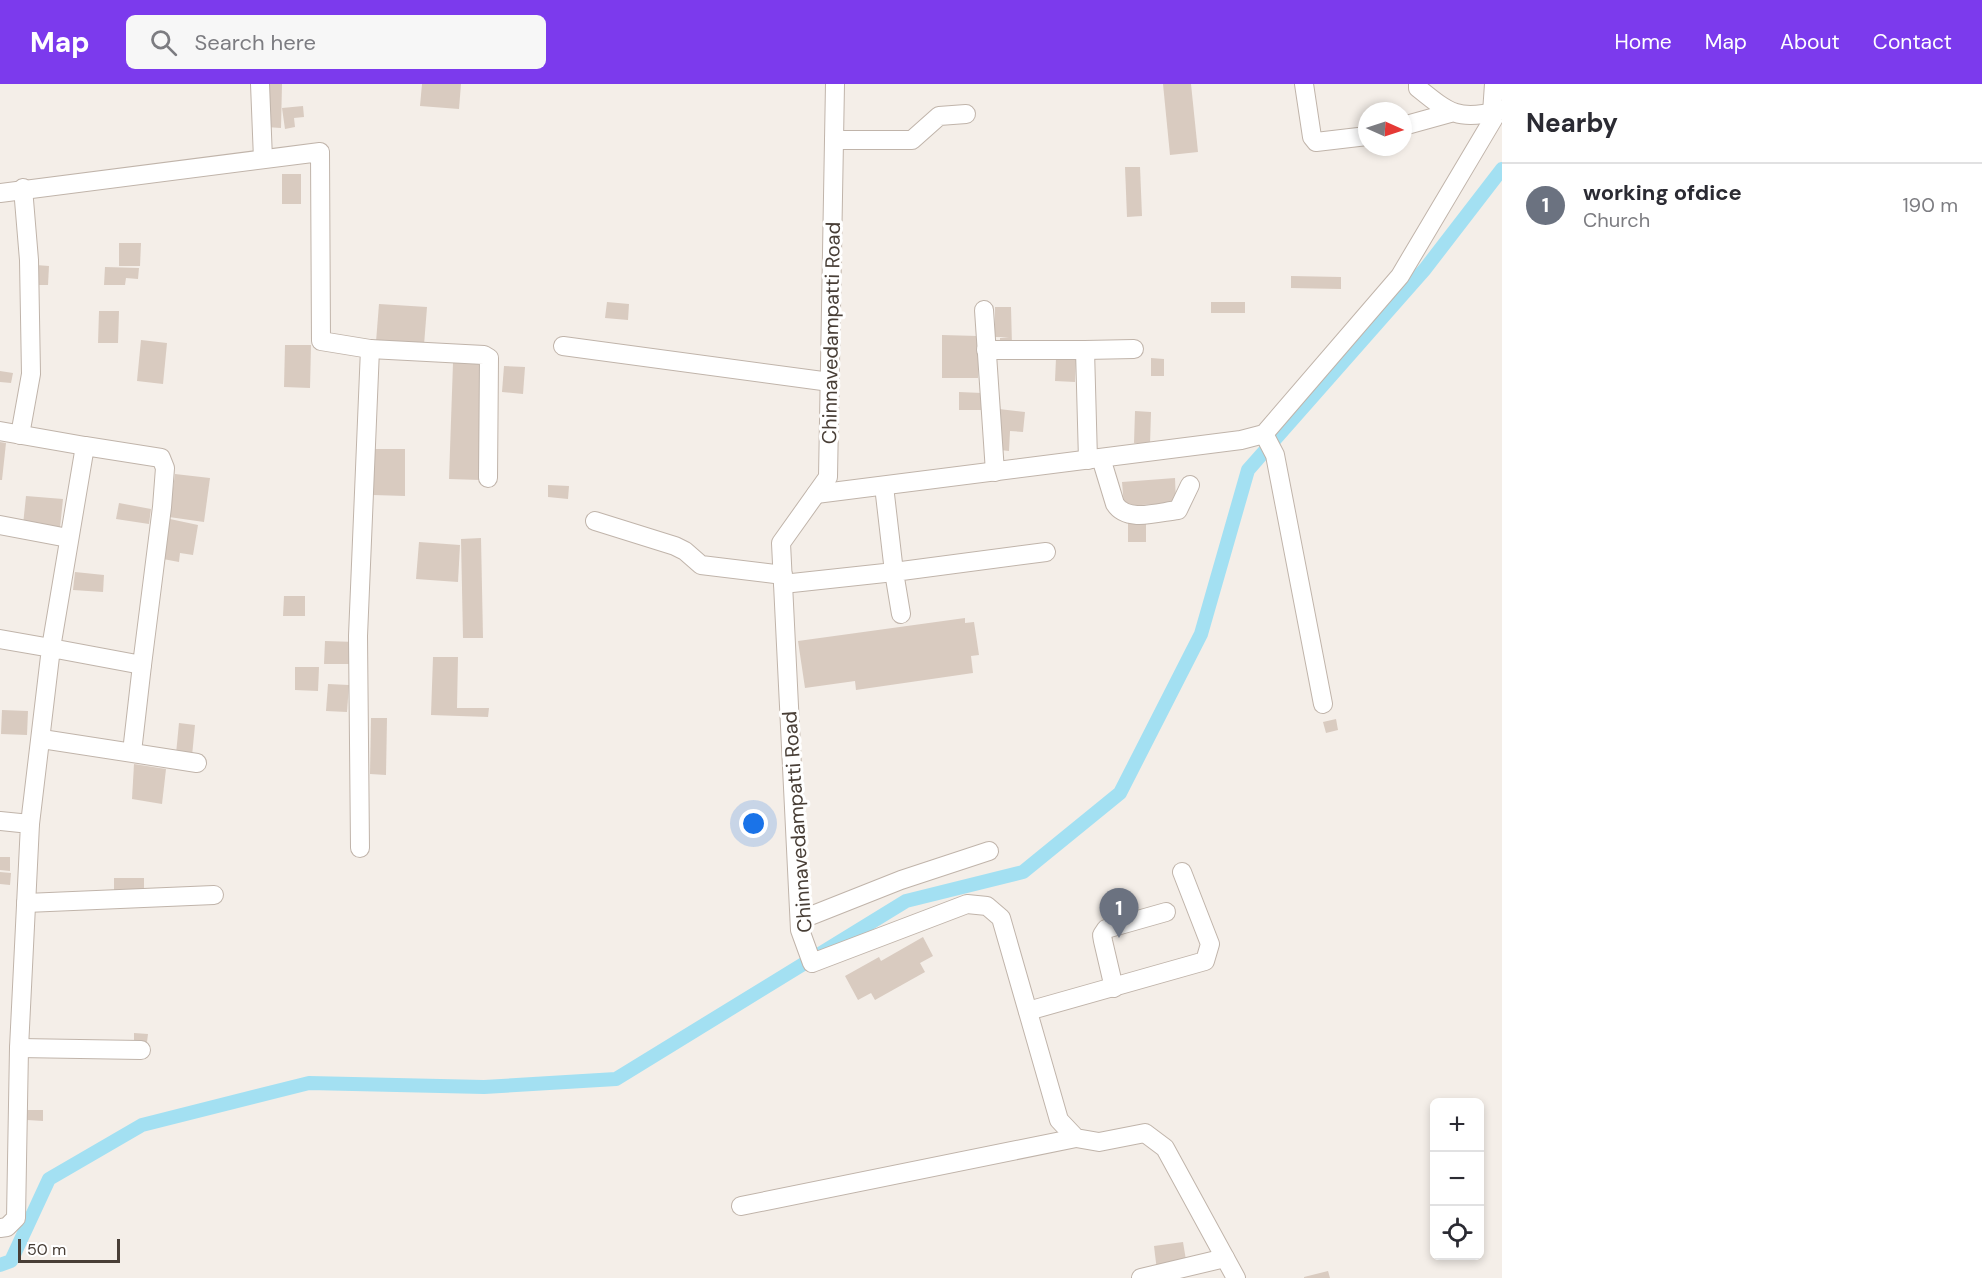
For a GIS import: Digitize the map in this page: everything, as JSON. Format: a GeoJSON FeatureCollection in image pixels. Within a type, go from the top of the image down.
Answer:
{"type":"FeatureCollection","features":[{"type":"Feature","properties":{"kind":"street"},"geometry":{"type":"LineString","coordinates":[[260,84],[263,159]]}},
{"type":"Feature","properties":{"kind":"street","name":"Chinnavedampatti Road"},"geometry":{"type":"LineString","coordinates":[[836,84],[828,477],[781,543],[800,925],[812,963],[967,904],[987,906],[1001,918],[1059,1120],[1076,1138]]}},
{"type":"Feature","properties":{"kind":"street"},"geometry":{"type":"LineString","coordinates":[[1304,84],[1312,137],[1316,142],[1358,137]]}},
{"type":"Feature","properties":{"kind":"street"},"geometry":{"type":"LineString","coordinates":[[1418,84],[1418,88],[1449,113]]}},
{"type":"Feature","properties":{"kind":"street"},"geometry":{"type":"LineString","coordinates":[[816,494],[1241,440],[1264,434],[1400,276],[1497,111],[1494,84]]}},
{"type":"Feature","properties":{"kind":"street"},"geometry":{"type":"LineString","coordinates":[[1412,123],[1449,113],[1473,117],[1497,111]]}},
{"type":"Feature","properties":{"kind":"street"},"geometry":{"type":"LineString","coordinates":[[834,140],[912,140],[939,116],[966,114]]}},
{"type":"Feature","properties":{"kind":"street"},"geometry":{"type":"LineString","coordinates":[[0,193],[23,188],[320,152],[321,341],[370,349],[489,358],[488,478]]}},
{"type":"Feature","properties":{"kind":"street"},"geometry":{"type":"LineString","coordinates":[[20,435],[31,374],[29,260],[23,188]]}},
{"type":"Feature","properties":{"kind":"street"},"geometry":{"type":"LineString","coordinates":[[984,310],[995,472]]}},
{"type":"Feature","properties":{"kind":"street"},"geometry":{"type":"LineString","coordinates":[[563,346],[830,382]]}},
{"type":"Feature","properties":{"kind":"street"},"geometry":{"type":"LineString","coordinates":[[360,848],[358,636],[370,349]]}},
{"type":"Feature","properties":{"kind":"street"},"geometry":{"type":"LineString","coordinates":[[986,350],[1134,350]]}},
{"type":"Feature","properties":{"kind":"street"},"geometry":{"type":"LineString","coordinates":[[1085,350],[1095,459],[1119,511],[1128,515],[1178,510],[1190,485]]}},
{"type":"Feature","properties":{"kind":"street"},"geometry":{"type":"LineString","coordinates":[[0,431],[161,458],[165,468],[132,752]]}},
{"type":"Feature","properties":{"kind":"street"},"geometry":{"type":"LineString","coordinates":[[1264,434],[1275,455],[1323,704]]}},
{"type":"Feature","properties":{"kind":"street"},"geometry":{"type":"LineString","coordinates":[[0,1228],[7,1227],[16,1218],[8,1138],[18,1048],[30,824],[42,739],[51,648],[85,446]]}},
{"type":"Feature","properties":{"kind":"street"},"geometry":{"type":"LineString","coordinates":[[884,486],[901,614]]}},
{"type":"Feature","properties":{"kind":"street"},"geometry":{"type":"LineString","coordinates":[[595,521],[675,546],[685,551],[700,565],[783,579],[894,572],[1046,552]]}},
{"type":"Feature","properties":{"kind":"street"},"geometry":{"type":"LineString","coordinates":[[0,525],[68,538]]}},
{"type":"Feature","properties":{"kind":"street"},"geometry":{"type":"LineString","coordinates":[[0,639],[142,664]]}},
{"type":"Feature","properties":{"kind":"street"},"geometry":{"type":"LineString","coordinates":[[42,739],[196,763]]}},
{"type":"Feature","properties":{"kind":"street"},"geometry":{"type":"LineString","coordinates":[[0,821],[30,824]]}},
{"type":"Feature","properties":{"kind":"street"},"geometry":{"type":"LineString","coordinates":[[800,925],[901,880],[989,851]]}},
{"type":"Feature","properties":{"kind":"street"},"geometry":{"type":"LineString","coordinates":[[1028,1011],[1200,964],[1209,954],[1210,944],[1182,872]]}},
{"type":"Feature","properties":{"kind":"street"},"geometry":{"type":"LineString","coordinates":[[26,903],[214,895]]}},
{"type":"Feature","properties":{"kind":"street"},"geometry":{"type":"LineString","coordinates":[[1114,988],[1102,935],[1106,929],[1166,912]]}},
{"type":"Feature","properties":{"kind":"street"},"geometry":{"type":"LineString","coordinates":[[18,1048],[141,1050]]}},
{"type":"Feature","properties":{"kind":"street"},"geometry":{"type":"LineString","coordinates":[[741,1206],[1076,1138],[1099,1142],[1145,1133],[1165,1148],[1236,1278]]}},
{"type":"Feature","properties":{"kind":"street"},"geometry":{"type":"LineString","coordinates":[[1141,1278],[1225,1258]]}},
{"type":"Feature","properties":{"kind":"building"},"geometry":{"type":"Polygon","coordinates":[[[267,84],[282,84],[281,128],[266,127],[267,84]]]}},
{"type":"Feature","properties":{"kind":"building"},"geometry":{"type":"Polygon","coordinates":[[[422,84],[461,84],[459,109],[420,106],[422,84]]]}},
{"type":"Feature","properties":{"kind":"building"},"geometry":{"type":"Polygon","coordinates":[[[1163,84],[1191,84],[1198,152],[1170,155],[1163,84]]]}},
{"type":"Feature","properties":{"kind":"building"},"geometry":{"type":"Polygon","coordinates":[[[303,106],[304,117],[294,118],[295,127],[285,129],[282,108],[303,106]]]}},
{"type":"Feature","properties":{"kind":"building"},"geometry":{"type":"Polygon","coordinates":[[[1125,167],[1140,167],[1142,216],[1127,217],[1125,167]]]}},
{"type":"Feature","properties":{"kind":"building"},"geometry":{"type":"Polygon","coordinates":[[[282,174],[301,174],[301,204],[282,204],[282,174]]]}},
{"type":"Feature","properties":{"kind":"building"},"geometry":{"type":"Polygon","coordinates":[[[119,243],[141,243],[140,266],[119,266],[119,243]]]}},
{"type":"Feature","properties":{"kind":"building"},"geometry":{"type":"Polygon","coordinates":[[[36,265],[49,266],[48,285],[35,285],[36,265]]]}},
{"type":"Feature","properties":{"kind":"building"},"geometry":{"type":"Polygon","coordinates":[[[105,267],[139,268],[138,279],[126,278],[125,285],[104,285],[105,267]]]}},
{"type":"Feature","properties":{"kind":"building"},"geometry":{"type":"Polygon","coordinates":[[[1291,276],[1341,277],[1341,289],[1291,288],[1291,276]]]}},
{"type":"Feature","properties":{"kind":"building"},"geometry":{"type":"Polygon","coordinates":[[[607,302],[629,304],[628,320],[605,318],[607,302]]]}},
{"type":"Feature","properties":{"kind":"building"},"geometry":{"type":"Polygon","coordinates":[[[1211,302],[1245,302],[1245,313],[1211,313],[1211,302]]]}},
{"type":"Feature","properties":{"kind":"building"},"geometry":{"type":"Polygon","coordinates":[[[379,304],[427,307],[424,345],[376,342],[379,304]]]}},
{"type":"Feature","properties":{"kind":"building"},"geometry":{"type":"Polygon","coordinates":[[[995,307],[1011,307],[1012,346],[1000,347],[1000,338],[1009,337],[995,337],[995,307]]]}},
{"type":"Feature","properties":{"kind":"building"},"geometry":{"type":"Polygon","coordinates":[[[99,311],[119,311],[118,343],[98,343],[99,311]]]}},
{"type":"Feature","properties":{"kind":"building"},"geometry":{"type":"Polygon","coordinates":[[[942,335],[978,336],[978,378],[942,378],[942,335]]]}},
{"type":"Feature","properties":{"kind":"building"},"geometry":{"type":"Polygon","coordinates":[[[141,340],[167,343],[163,384],[137,381],[141,340]]]}},
{"type":"Feature","properties":{"kind":"building"},"geometry":{"type":"Polygon","coordinates":[[[285,345],[311,345],[310,388],[284,387],[285,345]]]}},
{"type":"Feature","properties":{"kind":"building"},"geometry":{"type":"Polygon","coordinates":[[[1056,358],[1076,359],[1075,382],[1055,381],[1056,358]]]}},
{"type":"Feature","properties":{"kind":"building"},"geometry":{"type":"Polygon","coordinates":[[[1151,358],[1164,359],[1164,376],[1151,376],[1151,358]]]}},
{"type":"Feature","properties":{"kind":"building"},"geometry":{"type":"Polygon","coordinates":[[[453,363],[484,363],[480,480],[449,479],[453,363]]]}},
{"type":"Feature","properties":{"kind":"building"},"geometry":{"type":"Polygon","coordinates":[[[504,366],[525,367],[523,394],[502,392],[504,366]]]}},
{"type":"Feature","properties":{"kind":"building"},"geometry":{"type":"Polygon","coordinates":[[[0,371],[13,373],[11,383],[0,382],[0,371]]]}},
{"type":"Feature","properties":{"kind":"building"},"geometry":{"type":"Polygon","coordinates":[[[959,392],[982,393],[981,410],[959,410],[959,392]]]}},
{"type":"Feature","properties":{"kind":"building"},"geometry":{"type":"Polygon","coordinates":[[[999,409],[1025,412],[1023,432],[1010,431],[1009,451],[1000,450],[999,409]]]}},
{"type":"Feature","properties":{"kind":"building"},"geometry":{"type":"Polygon","coordinates":[[[1135,411],[1151,412],[1150,444],[1134,443],[1135,411]]]}},
{"type":"Feature","properties":{"kind":"building"},"geometry":{"type":"Polygon","coordinates":[[[0,442],[6,443],[2,480],[0,480],[0,442]]]}},
{"type":"Feature","properties":{"kind":"building"},"geometry":{"type":"Polygon","coordinates":[[[374,449],[405,449],[405,496],[373,495],[374,449]]]}},
{"type":"Feature","properties":{"kind":"building"},"geometry":{"type":"Polygon","coordinates":[[[175,474],[210,478],[204,522],[169,517],[175,474]]]}},
{"type":"Feature","properties":{"kind":"building"},"geometry":{"type":"Polygon","coordinates":[[[1175,478],[1176,503],[1124,506],[1122,482],[1175,478]]]}},
{"type":"Feature","properties":{"kind":"building"},"geometry":{"type":"Polygon","coordinates":[[[548,485],[569,486],[568,499],[548,497],[548,485]]]}},
{"type":"Feature","properties":{"kind":"building"},"geometry":{"type":"Polygon","coordinates":[[[26,496],[63,499],[60,528],[23,525],[26,496]]]}},
{"type":"Feature","properties":{"kind":"building"},"geometry":{"type":"Polygon","coordinates":[[[119,503],[151,509],[149,524],[116,519],[119,503]]]}},
{"type":"Feature","properties":{"kind":"building"},"geometry":{"type":"Polygon","coordinates":[[[170,519],[198,525],[193,555],[180,553],[179,562],[163,559],[170,519]]]}},
{"type":"Feature","properties":{"kind":"building"},"geometry":{"type":"Polygon","coordinates":[[[1128,521],[1146,521],[1146,542],[1128,542],[1128,521]]]}},
{"type":"Feature","properties":{"kind":"building"},"geometry":{"type":"Polygon","coordinates":[[[481,538],[483,638],[463,638],[461,539],[481,538]]]}},
{"type":"Feature","properties":{"kind":"building"},"geometry":{"type":"Polygon","coordinates":[[[419,542],[460,545],[458,582],[416,579],[419,542]]]}},
{"type":"Feature","properties":{"kind":"building"},"geometry":{"type":"Polygon","coordinates":[[[75,572],[104,575],[103,592],[73,590],[75,572]]]}},
{"type":"Feature","properties":{"kind":"building"},"geometry":{"type":"Polygon","coordinates":[[[284,596],[305,596],[305,616],[283,616],[284,596]]]}},
{"type":"Feature","properties":{"kind":"building"},"geometry":{"type":"Polygon","coordinates":[[[965,618],[965,623],[974,622],[979,655],[971,656],[973,673],[856,690],[855,681],[805,688],[798,641],[965,618]]]}},
{"type":"Feature","properties":{"kind":"building"},"geometry":{"type":"Polygon","coordinates":[[[325,641],[356,642],[355,664],[324,664],[325,641]]]}},
{"type":"Feature","properties":{"kind":"building"},"geometry":{"type":"Polygon","coordinates":[[[433,657],[458,657],[457,708],[489,708],[488,717],[431,715],[433,657]]]}},
{"type":"Feature","properties":{"kind":"building"},"geometry":{"type":"Polygon","coordinates":[[[295,667],[319,667],[318,691],[295,690],[295,667]]]}},
{"type":"Feature","properties":{"kind":"building"},"geometry":{"type":"Polygon","coordinates":[[[328,684],[349,685],[347,712],[326,711],[328,684]]]}},
{"type":"Feature","properties":{"kind":"building"},"geometry":{"type":"Polygon","coordinates":[[[2,710],[28,711],[27,735],[1,734],[2,710]]]}},
{"type":"Feature","properties":{"kind":"building"},"geometry":{"type":"Polygon","coordinates":[[[371,718],[387,718],[386,775],[370,774],[371,718]]]}},
{"type":"Feature","properties":{"kind":"building"},"geometry":{"type":"Polygon","coordinates":[[[1336,719],[1338,730],[1326,733],[1323,722],[1336,719]]]}},
{"type":"Feature","properties":{"kind":"building"},"geometry":{"type":"Polygon","coordinates":[[[179,723],[195,725],[192,756],[176,754],[179,723]]]}},
{"type":"Feature","properties":{"kind":"building"},"geometry":{"type":"Polygon","coordinates":[[[134,764],[166,769],[162,804],[132,799],[134,764]]]}},
{"type":"Feature","properties":{"kind":"building"},"geometry":{"type":"Polygon","coordinates":[[[0,857],[10,857],[10,871],[0,870],[0,857]]]}},
{"type":"Feature","properties":{"kind":"building"},"geometry":{"type":"Polygon","coordinates":[[[0,872],[11,873],[10,885],[0,884],[0,872]]]}},
{"type":"Feature","properties":{"kind":"building"},"geometry":{"type":"Polygon","coordinates":[[[114,878],[144,878],[144,899],[114,898],[114,878]]]}},
{"type":"Feature","properties":{"kind":"building"},"geometry":{"type":"Polygon","coordinates":[[[923,937],[933,956],[920,963],[925,972],[875,1000],[871,993],[858,1000],[845,976],[879,957],[881,961],[923,937]]]}},
{"type":"Feature","properties":{"kind":"building"},"geometry":{"type":"Polygon","coordinates":[[[134,1033],[148,1034],[147,1042],[134,1041],[134,1033]]]}},
{"type":"Feature","properties":{"kind":"building"},"geometry":{"type":"Polygon","coordinates":[[[27,1110],[43,1110],[43,1121],[27,1120],[27,1110]]]}},
{"type":"Feature","properties":{"kind":"building"},"geometry":{"type":"Polygon","coordinates":[[[1183,1242],[1187,1266],[1157,1271],[1154,1246],[1183,1242]]]}},
{"type":"Feature","properties":{"kind":"building"},"geometry":{"type":"Polygon","coordinates":[[[1328,1271],[1330,1278],[1304,1278],[1304,1277],[1328,1271]]]}},
{"type":"Feature","properties":{"kind":"waterway"},"geometry":{"type":"LineString","coordinates":[[0,1265],[11,1261],[49,1179],[142,1125],[309,1083],[484,1087],[616,1079],[906,901],[1023,872],[1120,793],[1201,634],[1248,470],[1425,269],[1502,169]]}},
{"type":"Feature","properties":{"kind":"place","name":"working ofdice"},"geometry":{"type":"Point","coordinates":[1119,938]}}]}
